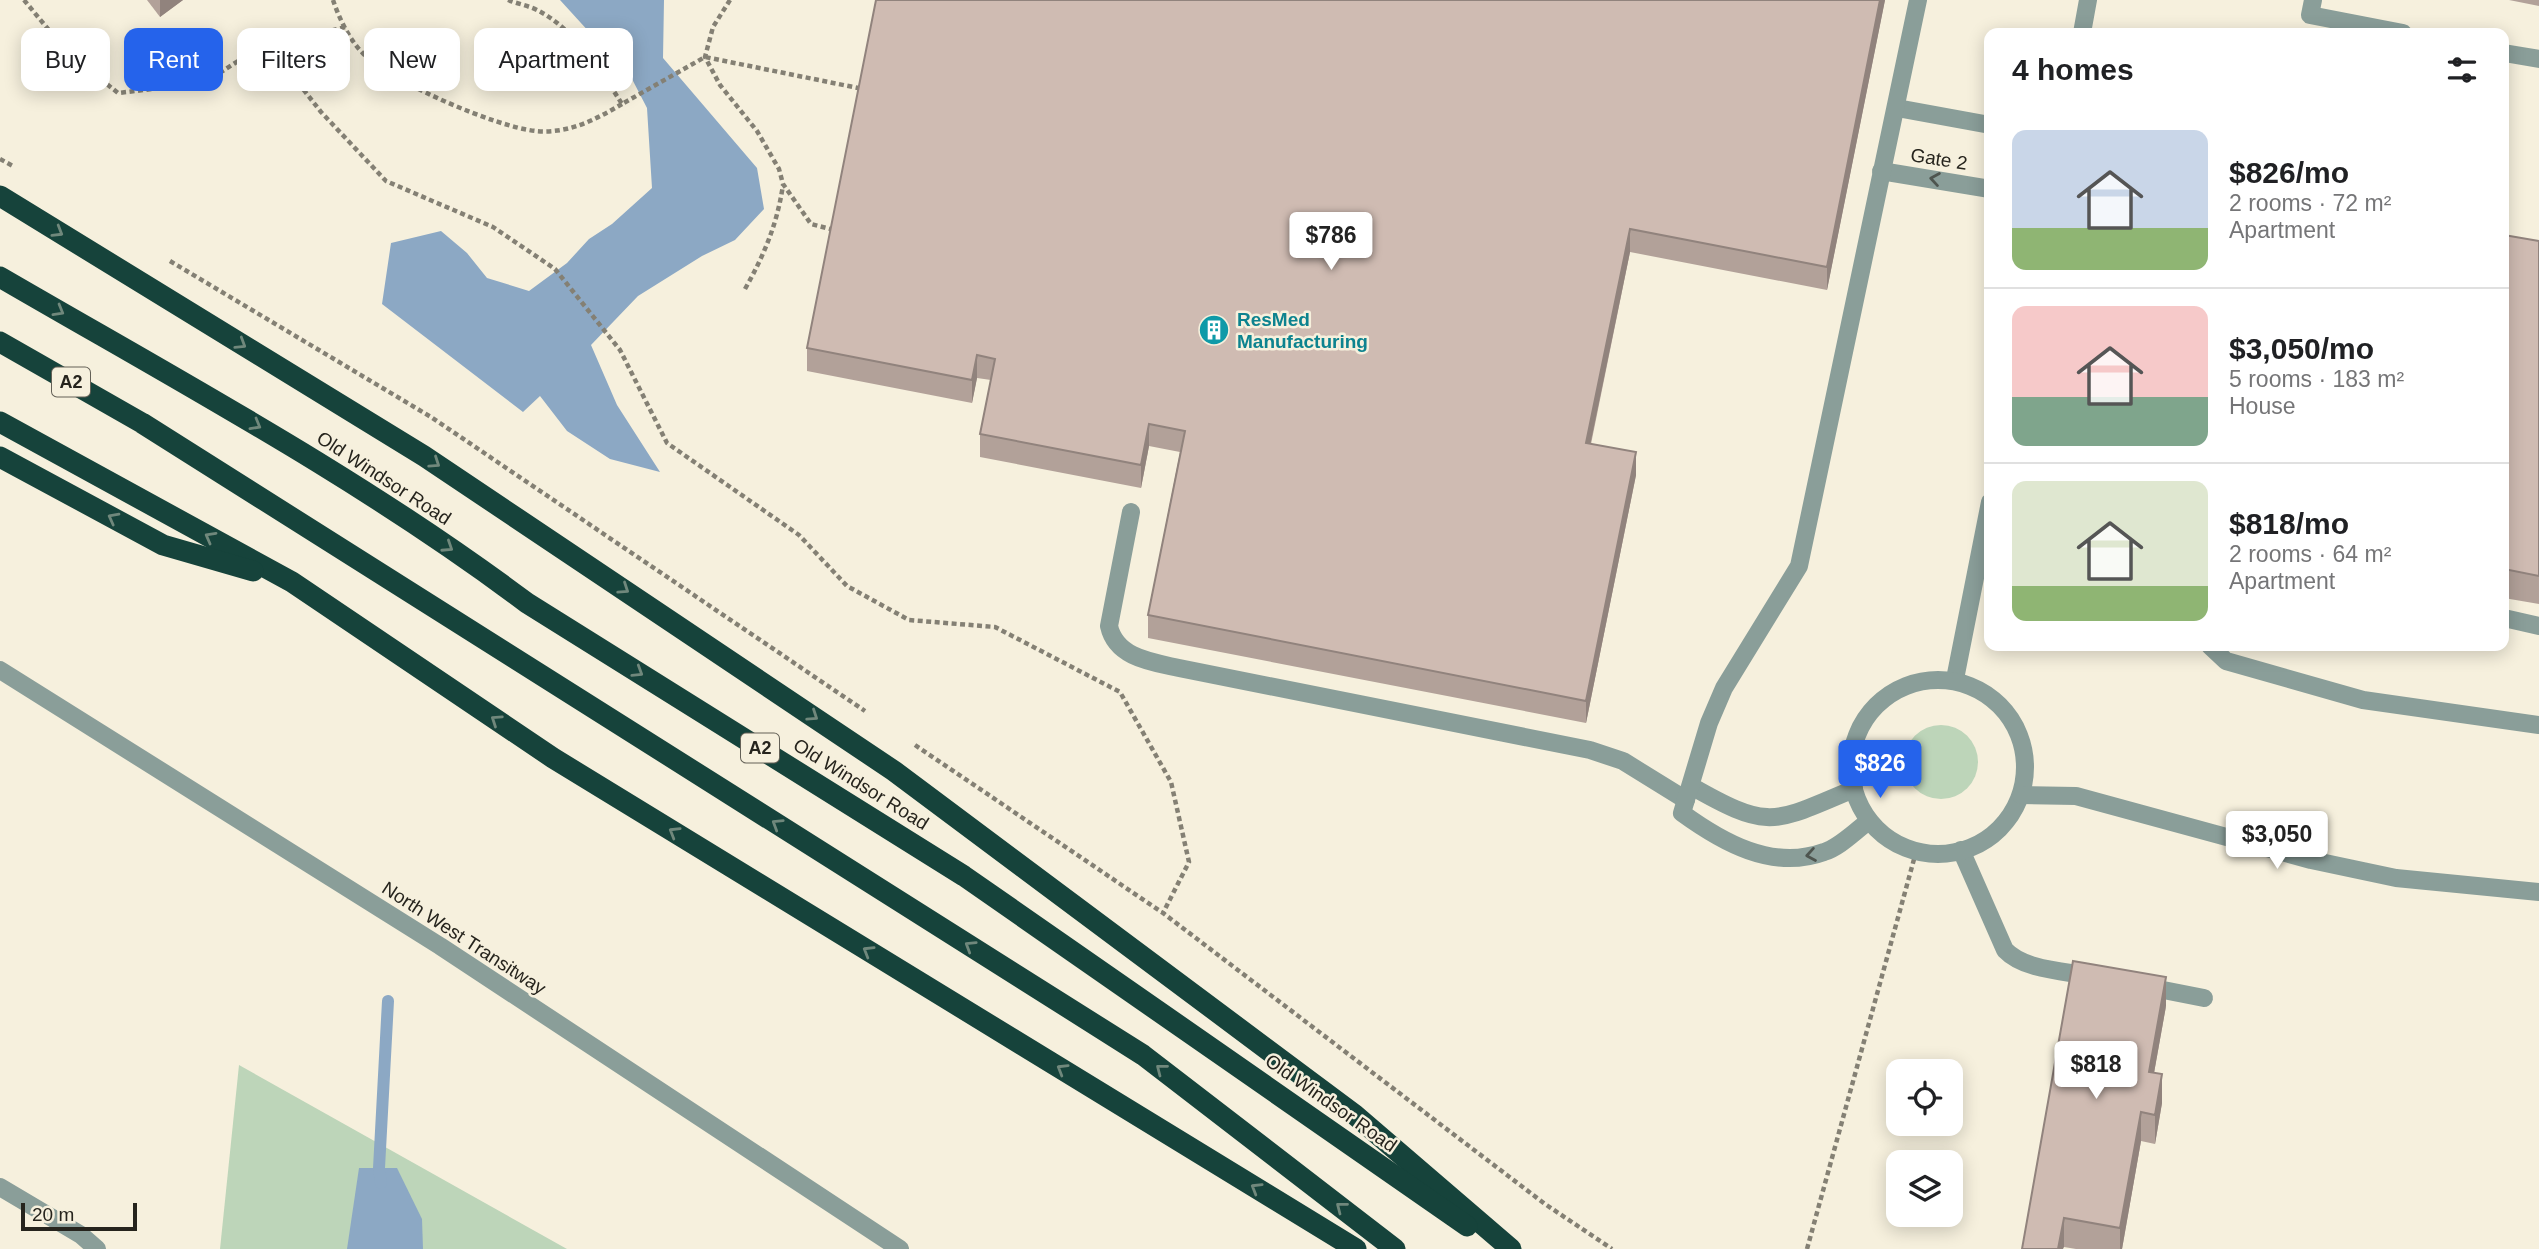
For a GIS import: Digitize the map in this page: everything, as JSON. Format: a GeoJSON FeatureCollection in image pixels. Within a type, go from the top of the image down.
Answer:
{"type":"FeatureCollection","features":[{"type":"Feature","properties":{"kind":"highway"},"geometry":{"type":"LineString","coordinates":[[0,197],[424,456],[894,771],[1355,1115],[1511,1249]]}},
{"type":"Feature","properties":{"kind":"highway","name":"Old Windsor Road"},"geometry":{"type":"LineString","coordinates":[[0,277],[305,453],[479,568],[527,603],[964,876],[1500,1249]]}},
{"type":"Feature","properties":{"kind":"highway","name":"A2"},"geometry":{"type":"LineString","coordinates":[[0,342],[142,422],[1143,1055],[1395,1249]]}},
{"type":"Feature","properties":{"kind":"highway"},"geometry":{"type":"LineString","coordinates":[[0,422],[292,582],[553,758],[1356,1249]]}},
{"type":"Feature","properties":{"kind":"highway"},"geometry":{"type":"LineString","coordinates":[[0,457],[163,545],[292,582]]}},
{"type":"Feature","properties":{"kind":"street"},"geometry":{"type":"LineString","coordinates":[[1686,800],[1709,723],[1724,688],[1800,566],[1881,171],[1897,108],[1917,0]]}},
{"type":"Feature","properties":{"kind":"street"},"geometry":{"type":"LineString","coordinates":[[2083,28],[2088,0]]}},
{"type":"Feature","properties":{"kind":"street"},"geometry":{"type":"LineString","coordinates":[[2313,0],[2310,15],[2377,28]]}},
{"type":"Feature","properties":{"kind":"street"},"geometry":{"type":"LineString","coordinates":[[2509,54],[2539,59]]}},
{"type":"Feature","properties":{"kind":"street"},"geometry":{"type":"LineString","coordinates":[[1897,108],[1984,124]]}},
{"type":"Feature","properties":{"kind":"street","name":"Gate 2"},"geometry":{"type":"LineString","coordinates":[[1881,171],[1984,188]]}},
{"type":"Feature","properties":{"kind":"street"},"geometry":{"type":"LineString","coordinates":[[1130,512],[1110,626],[1112,638],[1133,656],[1193,671],[1590,750],[1623,761],[1686,800],[1718,839],[1768,857],[1793,858],[1824,852],[1869,821]]}},
{"type":"Feature","properties":{"kind":"street"},"geometry":{"type":"LineString","coordinates":[[1955,679],[1984,532]]}},
{"type":"Feature","properties":{"kind":"street"},"geometry":{"type":"LineString","coordinates":[[2509,619],[2539,626]]}},
{"type":"Feature","properties":{"kind":"street"},"geometry":{"type":"LineString","coordinates":[[2215,651],[2226,661],[2363,700],[2539,725]]}},
{"type":"Feature","properties":{"kind":"street","name":"North West Transitway"},"geometry":{"type":"LineString","coordinates":[[0,670],[440,946],[900,1249]]}},
{"type":"Feature","properties":{"kind":"street"},"geometry":{"type":"LineString","coordinates":[[1955,679],[1982,690],[2005,710],[2023,745],[2025,775],[2021,795],[2007,822],[1972,848],[1942,854],[1916,852],[1890,841],[1869,821],[1854,789],[1849,768],[1853,745],[1861,724],[1878,705],[1903,688],[1925,680],[1955,679]]}},
{"type":"Feature","properties":{"kind":"street"},"geometry":{"type":"LineString","coordinates":[[1686,800],[1764,820],[1792,816],[1854,789]]}},
{"type":"Feature","properties":{"kind":"street"},"geometry":{"type":"LineString","coordinates":[[2021,795],[2076,796],[2299,857],[2396,878],[2539,892]]}},
{"type":"Feature","properties":{"kind":"street"},"geometry":{"type":"LineString","coordinates":[[1961,850],[2005,950],[2011,956],[2028,964],[2204,998]]}},
{"type":"Feature","properties":{"kind":"street"},"geometry":{"type":"LineString","coordinates":[[0,1187],[81,1235],[97,1249]]}},
{"type":"Feature","properties":{"kind":"path"},"geometry":{"type":"LineString","coordinates":[[24,0],[67,51],[118,93],[204,83],[237,62]]}},
{"type":"Feature","properties":{"kind":"path"},"geometry":{"type":"LineString","coordinates":[[333,0],[345,27],[367,58],[390,74],[496,123],[537,131],[564,129],[592,122],[705,57],[863,89]]}},
{"type":"Feature","properties":{"kind":"path"},"geometry":{"type":"LineString","coordinates":[[508,0],[538,11],[563,29],[604,76],[622,104]]}},
{"type":"Feature","properties":{"kind":"path"},"geometry":{"type":"LineString","coordinates":[[730,0],[713,27],[705,57],[720,85],[757,131],[779,169],[783,184],[811,224],[835,230]]}},
{"type":"Feature","properties":{"kind":"path"},"geometry":{"type":"LineString","coordinates":[[305,91],[386,181],[493,227],[555,269],[620,350],[667,443],[799,535],[847,586],[909,620],[995,627],[1120,692],[1171,782],[1189,862],[1163,913]]}},
{"type":"Feature","properties":{"kind":"path"},"geometry":{"type":"LineString","coordinates":[[745,289],[765,253],[777,221],[783,184]]}},
{"type":"Feature","properties":{"kind":"path"},"geometry":{"type":"LineString","coordinates":[[1807,1249],[1916,852]]}},
{"type":"Feature","properties":{"kind":"green space"},"geometry":{"type":"Polygon","coordinates":[[[1941,725],[1955,728],[1967,736],[1975,748],[1978,762],[1975,776],[1967,788],[1955,796],[1941,799],[1927,796],[1915,788],[1907,776],[1904,762],[1907,748],[1915,736],[1927,728],[1941,725]]]}},
{"type":"Feature","properties":{"kind":"green space"},"geometry":{"type":"Polygon","coordinates":[[[239,1065],[567,1249],[220,1249],[239,1065]]]}},
{"type":"Feature","properties":{"kind":"water"},"geometry":{"type":"Polygon","coordinates":[[[560,0],[664,0],[663,58],[757,168],[764,209],[735,240],[702,256],[638,296],[591,345],[617,405],[660,472],[610,459],[567,431],[540,396],[523,412],[382,304],[391,243],[441,231],[467,253],[487,278],[529,291],[567,263],[589,239],[612,224],[652,188],[647,108],[633,81],[633,28],[586,28],[560,0]]]}},
{"type":"Feature","properties":{"kind":"water"},"geometry":{"type":"Polygon","coordinates":[[[359,1168],[397,1168],[422,1219],[423,1249],[347,1249],[359,1168]]]}},
{"type":"Feature","properties":{"kind":"building","name":"ResMed Manufacturing"},"geometry":{"type":"Polygon","coordinates":[[[876,0],[1880,0],[1827,267],[1630,229],[1586,443],[1636,452],[1586,701],[1148,615],[1185,431],[1149,424],[1141,465],[980,434],[995,359],[977,355],[972,380],[807,348],[876,0]]]}},
{"type":"Feature","properties":{"kind":"building"},"geometry":{"type":"Polygon","coordinates":[[[2509,236],[2539,241],[2539,576],[2509,570],[2509,236]]]}},
{"type":"Feature","properties":{"kind":"building"},"geometry":{"type":"Polygon","coordinates":[[[2073,961],[2166,977],[2149,1072],[2162,1074],[2155,1115],[2141,1112],[2120,1228],[2064,1218],[2058,1249],[2022,1249],[2073,961]]]}},
{"type":"Feature","properties":{"kind":"waterway"},"geometry":{"type":"LineString","coordinates":[[381,1183],[379,1168],[388,1001]]}},
{"type":"Feature","properties":{"kind":"place","name":"ResMed Manufacturing"},"geometry":{"type":"Point","coordinates":[1214,330]}}]}
